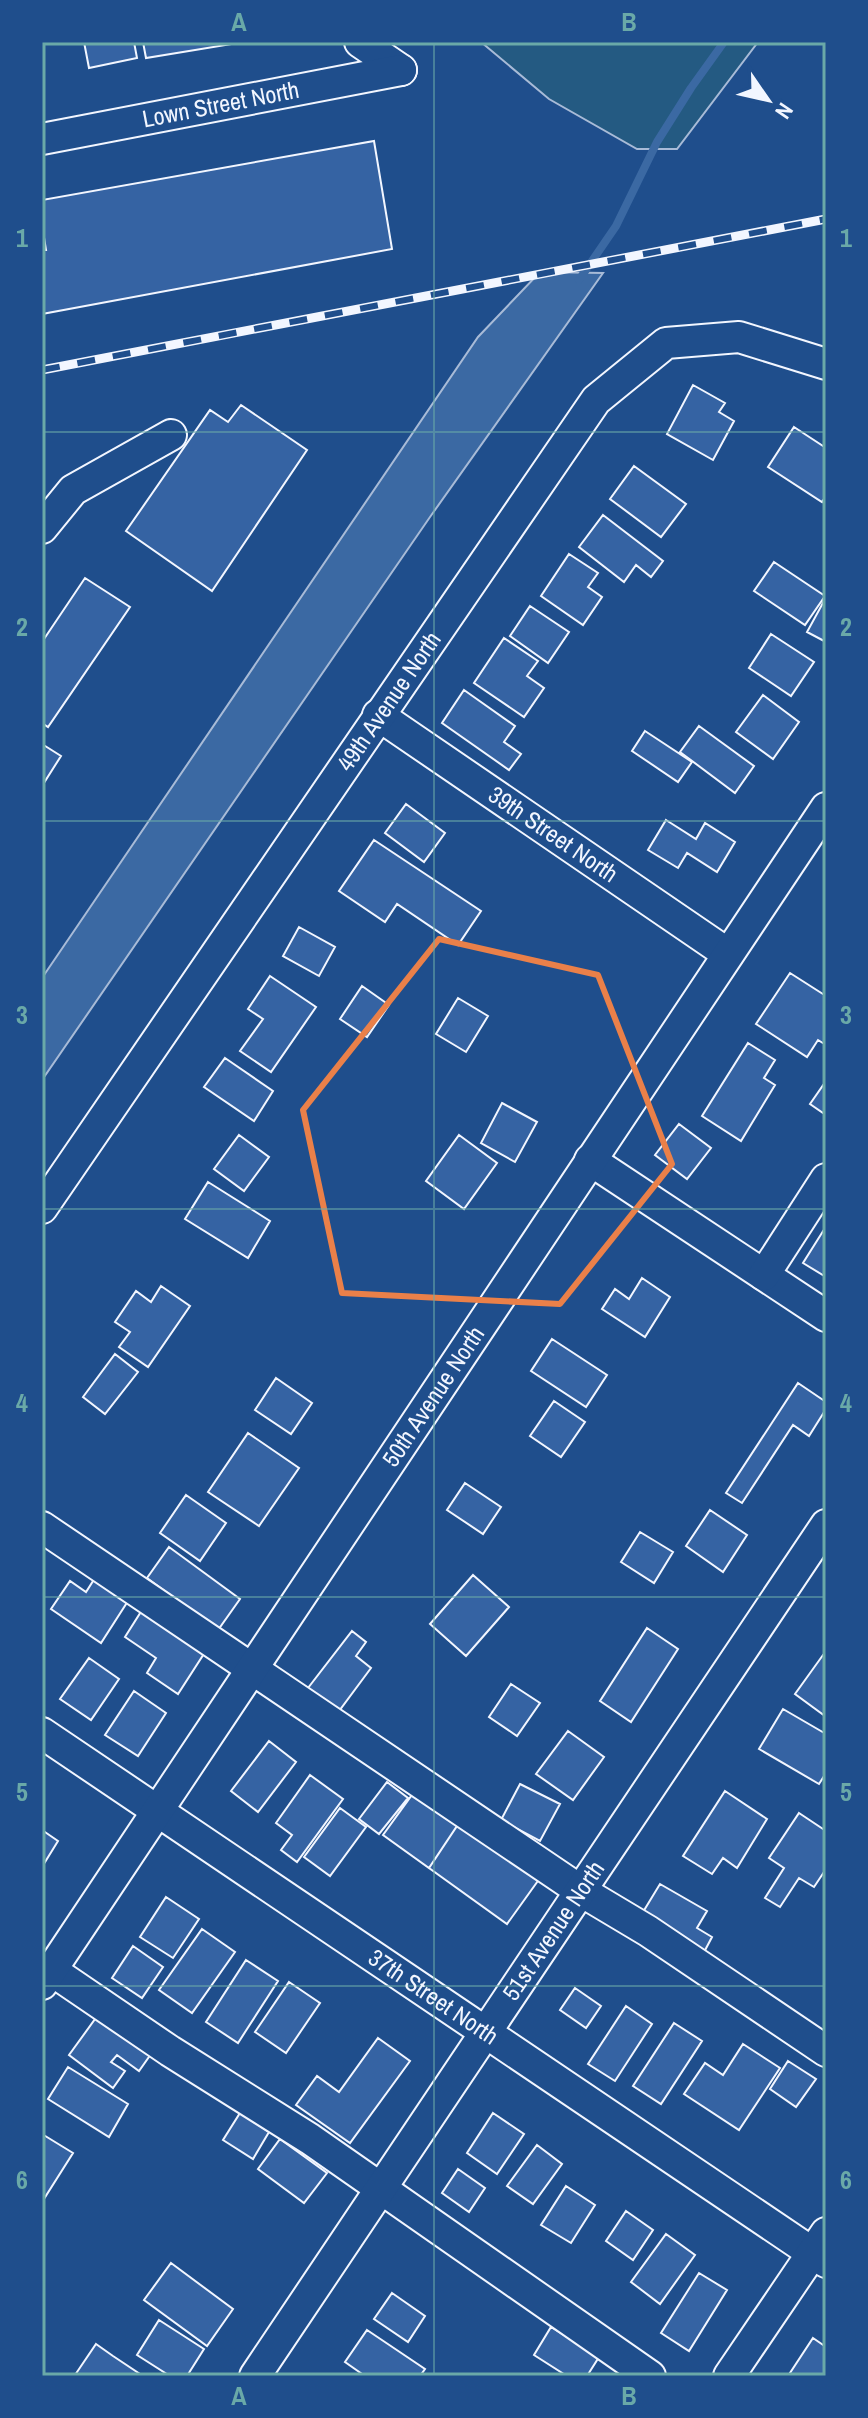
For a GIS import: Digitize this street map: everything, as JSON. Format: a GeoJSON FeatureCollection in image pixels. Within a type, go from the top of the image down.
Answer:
{"type":"FeatureCollection","features":[{"type":"Feature","properties":{"kind":"street","name":"Lown Street North"},"geometry":{"type":"LineString","coordinates":[[42,139],[401,70],[360,42]]}},
{"type":"Feature","properties":{"kind":"street","name":"49th Avenue North"},"geometry":{"type":"LineString","coordinates":[[42,1208],[596,400],[666,343],[739,337],[824,363]]}},
{"type":"Feature","properties":{"kind":"street"},"geometry":{"type":"LineString","coordinates":[[48,518],[73,490],[171,435]]}},
{"type":"Feature","properties":{"kind":"street","name":"39th Street North"},"geometry":{"type":"LineString","coordinates":[[378,715],[728,954]]}},
{"type":"Feature","properties":{"kind":"street","name":"50th Avenue North"},"geometry":{"type":"LineString","coordinates":[[46,1977],[826,808]]}},
{"type":"Feature","properties":{"kind":"street"},"geometry":{"type":"LineString","coordinates":[[590,1160],[826,1316]]}},
{"type":"Feature","properties":{"kind":"street"},"geometry":{"type":"LineString","coordinates":[[764,1275],[826,1179]]}},
{"type":"Feature","properties":{"kind":"street","name":"51st Avenue North"},"geometry":{"type":"LineString","coordinates":[[255,2376],[826,1525]]}},
{"type":"Feature","properties":{"kind":"street"},"geometry":{"type":"LineString","coordinates":[[42,1527],[581,1891],[648,1931],[826,2051]]}},
{"type":"Feature","properties":{"kind":"street","name":"37th Street North"},"geometry":{"type":"LineString","coordinates":[[42,1733],[486,2033],[821,2249]]}},
{"type":"Feature","properties":{"kind":"street"},"geometry":{"type":"LineString","coordinates":[[46,1977],[310,2139],[650,2376]]}},
{"type":"Feature","properties":{"kind":"street"},"geometry":{"type":"LineString","coordinates":[[729,2376],[821,2249]]}},
{"type":"Feature","properties":{"kind":"highlighted area"},"geometry":{"type":"Polygon","coordinates":[[[439,939],[598,975],[672,1164],[560,1304],[342,1293],[303,1110],[439,939]]]}},
{"type":"Feature","properties":{"kind":"shaded area"},"geometry":{"type":"Polygon","coordinates":[[[481,42],[758,42],[677,149],[637,149],[549,99],[481,42]]]}},
{"type":"Feature","properties":{"kind":"shaded area"},"geometry":{"type":"Polygon","coordinates":[[[540,272],[603,273],[430,517],[42,1080],[42,978],[478,337],[540,272]]]}},
{"type":"Feature","properties":{"kind":"building"},"geometry":{"type":"Polygon","coordinates":[[[84,42],[134,42],[137,58],[89,68],[84,42]]]}},
{"type":"Feature","properties":{"kind":"building"},"geometry":{"type":"Polygon","coordinates":[[[143,42],[232,42],[232,44],[146,58],[143,42]]]}},
{"type":"Feature","properties":{"kind":"building"},"geometry":{"type":"Polygon","coordinates":[[[374,141],[392,249],[42,314],[42,250],[46,250],[42,200],[374,141]]]}},
{"type":"Feature","properties":{"kind":"building"},"geometry":{"type":"Polygon","coordinates":[[[693,385],[725,403],[719,412],[734,421],[713,460],[667,434],[693,385]]]}},
{"type":"Feature","properties":{"kind":"building"},"geometry":{"type":"Polygon","coordinates":[[[241,405],[307,450],[212,591],[126,531],[210,410],[228,422],[241,405]]]}},
{"type":"Feature","properties":{"kind":"building"},"geometry":{"type":"Polygon","coordinates":[[[794,427],[826,448],[826,496],[822,502],[768,467],[794,427]]]}},
{"type":"Feature","properties":{"kind":"building"},"geometry":{"type":"Polygon","coordinates":[[[634,466],[686,504],[661,537],[610,499],[634,466]]]}},
{"type":"Feature","properties":{"kind":"building"},"geometry":{"type":"Polygon","coordinates":[[[603,515],[663,561],[651,577],[636,565],[624,582],[579,547],[603,515]]]}},
{"type":"Feature","properties":{"kind":"building"},"geometry":{"type":"Polygon","coordinates":[[[569,554],[598,573],[588,587],[602,597],[583,625],[541,596],[569,554]]]}},
{"type":"Feature","properties":{"kind":"building"},"geometry":{"type":"Polygon","coordinates":[[[774,562],[825,596],[805,625],[754,591],[774,562]]]}},
{"type":"Feature","properties":{"kind":"building"},"geometry":{"type":"Polygon","coordinates":[[[85,578],[130,607],[48,727],[42,723],[42,642],[85,578]]]}},
{"type":"Feature","properties":{"kind":"building"},"geometry":{"type":"Polygon","coordinates":[[[826,601],[826,642],[807,632],[826,601]]]}},
{"type":"Feature","properties":{"kind":"building"},"geometry":{"type":"Polygon","coordinates":[[[530,606],[569,632],[548,663],[510,636],[530,606]]]}},
{"type":"Feature","properties":{"kind":"building"},"geometry":{"type":"Polygon","coordinates":[[[771,634],[814,662],[791,696],[749,668],[771,634]]]}},
{"type":"Feature","properties":{"kind":"building"},"geometry":{"type":"Polygon","coordinates":[[[504,638],[538,661],[527,676],[544,688],[524,717],[474,683],[504,638]]]}},
{"type":"Feature","properties":{"kind":"building"},"geometry":{"type":"Polygon","coordinates":[[[464,690],[515,726],[504,742],[521,754],[509,770],[442,723],[464,690]]]}},
{"type":"Feature","properties":{"kind":"building"},"geometry":{"type":"Polygon","coordinates":[[[763,695],[799,722],[773,759],[736,732],[763,695]]]}},
{"type":"Feature","properties":{"kind":"building"},"geometry":{"type":"Polygon","coordinates":[[[699,726],[754,766],[735,793],[680,752],[699,726]]]}},
{"type":"Feature","properties":{"kind":"building"},"geometry":{"type":"Polygon","coordinates":[[[645,731],[692,762],[678,782],[632,751],[645,731]]]}},
{"type":"Feature","properties":{"kind":"building"},"geometry":{"type":"Polygon","coordinates":[[[42,744],[61,756],[42,786],[42,744]]]}},
{"type":"Feature","properties":{"kind":"building"},"geometry":{"type":"Polygon","coordinates":[[[406,804],[445,833],[424,862],[385,833],[406,804]]]}},
{"type":"Feature","properties":{"kind":"building"},"geometry":{"type":"Polygon","coordinates":[[[666,820],[696,839],[705,823],[735,842],[717,872],[687,853],[678,868],[648,850],[666,820]]]}},
{"type":"Feature","properties":{"kind":"building"},"geometry":{"type":"Polygon","coordinates":[[[374,840],[481,911],[458,945],[397,904],[385,922],[339,891],[374,840]]]}},
{"type":"Feature","properties":{"kind":"building"},"geometry":{"type":"Polygon","coordinates":[[[299,927],[335,947],[319,976],[283,956],[299,927]]]}},
{"type":"Feature","properties":{"kind":"building"},"geometry":{"type":"Polygon","coordinates":[[[790,973],[826,996],[826,1045],[818,1040],[807,1057],[756,1024],[790,973]]]}},
{"type":"Feature","properties":{"kind":"building"},"geometry":{"type":"Polygon","coordinates":[[[270,976],[316,1007],[271,1072],[240,1051],[263,1019],[248,1009],[270,976]]]}},
{"type":"Feature","properties":{"kind":"building"},"geometry":{"type":"Polygon","coordinates":[[[362,986],[389,1005],[367,1037],[340,1019],[362,986]]]}},
{"type":"Feature","properties":{"kind":"building"},"geometry":{"type":"Polygon","coordinates":[[[458,998],[488,1016],[466,1052],[436,1034],[458,998]]]}},
{"type":"Feature","properties":{"kind":"building"},"geometry":{"type":"Polygon","coordinates":[[[748,1043],[775,1060],[764,1078],[775,1085],[741,1141],[702,1116],[748,1043]]]}},
{"type":"Feature","properties":{"kind":"building"},"geometry":{"type":"Polygon","coordinates":[[[225,1058],[273,1091],[254,1121],[204,1087],[225,1058]]]}},
{"type":"Feature","properties":{"kind":"building"},"geometry":{"type":"Polygon","coordinates":[[[826,1081],[826,1115],[810,1104],[826,1081]]]}},
{"type":"Feature","properties":{"kind":"building"},"geometry":{"type":"Polygon","coordinates":[[[502,1103],[537,1122],[515,1162],[481,1143],[502,1103]]]}},
{"type":"Feature","properties":{"kind":"building"},"geometry":{"type":"Polygon","coordinates":[[[679,1124],[711,1148],[687,1179],[655,1155],[679,1124]]]}},
{"type":"Feature","properties":{"kind":"building"},"geometry":{"type":"Polygon","coordinates":[[[239,1135],[269,1157],[244,1191],[214,1169],[239,1135]]]}},
{"type":"Feature","properties":{"kind":"building"},"geometry":{"type":"Polygon","coordinates":[[[459,1135],[497,1163],[464,1209],[426,1181],[459,1135]]]}},
{"type":"Feature","properties":{"kind":"building"},"geometry":{"type":"Polygon","coordinates":[[[208,1182],[270,1221],[248,1258],[185,1219],[208,1182]]]}},
{"type":"Feature","properties":{"kind":"building"},"geometry":{"type":"Polygon","coordinates":[[[826,1229],[826,1277],[803,1263],[826,1229]]]}},
{"type":"Feature","properties":{"kind":"building"},"geometry":{"type":"Polygon","coordinates":[[[642,1278],[670,1297],[645,1337],[602,1309],[615,1289],[629,1299],[642,1278]]]}},
{"type":"Feature","properties":{"kind":"building"},"geometry":{"type":"Polygon","coordinates":[[[161,1286],[190,1306],[148,1367],[119,1347],[130,1332],[115,1322],[136,1291],[151,1302],[161,1286]]]}},
{"type":"Feature","properties":{"kind":"building"},"geometry":{"type":"Polygon","coordinates":[[[552,1339],[607,1375],[586,1407],[531,1371],[552,1339]]]}},
{"type":"Feature","properties":{"kind":"building"},"geometry":{"type":"Polygon","coordinates":[[[115,1354],[138,1372],[105,1414],[83,1397],[115,1354]]]}},
{"type":"Feature","properties":{"kind":"building"},"geometry":{"type":"Polygon","coordinates":[[[276,1378],[312,1403],[291,1434],[255,1410],[276,1378]]]}},
{"type":"Feature","properties":{"kind":"building"},"geometry":{"type":"Polygon","coordinates":[[[798,1383],[826,1402],[826,1409],[809,1436],[793,1425],[742,1503],[726,1493],[798,1383]]]}},
{"type":"Feature","properties":{"kind":"building"},"geometry":{"type":"Polygon","coordinates":[[[554,1401],[585,1422],[561,1457],[530,1436],[554,1401]]]}},
{"type":"Feature","properties":{"kind":"building"},"geometry":{"type":"Polygon","coordinates":[[[248,1433],[299,1468],[259,1526],[208,1492],[248,1433]]]}},
{"type":"Feature","properties":{"kind":"building"},"geometry":{"type":"Polygon","coordinates":[[[465,1483],[501,1507],[483,1534],[447,1510],[465,1483]]]}},
{"type":"Feature","properties":{"kind":"building"},"geometry":{"type":"Polygon","coordinates":[[[186,1495],[226,1523],[200,1561],[160,1533],[186,1495]]]}},
{"type":"Feature","properties":{"kind":"building"},"geometry":{"type":"Polygon","coordinates":[[[710,1510],[747,1535],[723,1572],[686,1546],[710,1510]]]}},
{"type":"Feature","properties":{"kind":"building"},"geometry":{"type":"Polygon","coordinates":[[[640,1532],[673,1552],[654,1583],[621,1562],[640,1532]]]}},
{"type":"Feature","properties":{"kind":"building"},"geometry":{"type":"Polygon","coordinates":[[[169,1547],[240,1599],[218,1630],[147,1578],[169,1547]]]}},
{"type":"Feature","properties":{"kind":"building"},"geometry":{"type":"Polygon","coordinates":[[[473,1575],[509,1607],[466,1656],[430,1624],[473,1575]]]}},
{"type":"Feature","properties":{"kind":"building"},"geometry":{"type":"Polygon","coordinates":[[[95,1578],[128,1601],[101,1643],[51,1609],[70,1581],[86,1592],[95,1578]]]}},
{"type":"Feature","properties":{"kind":"building"},"geometry":{"type":"Polygon","coordinates":[[[144,1607],[207,1649],[178,1694],[147,1673],[156,1658],[125,1637],[144,1607]]]}},
{"type":"Feature","properties":{"kind":"building"},"geometry":{"type":"Polygon","coordinates":[[[647,1628],[678,1649],[631,1722],[600,1701],[647,1628]]]}},
{"type":"Feature","properties":{"kind":"building"},"geometry":{"type":"Polygon","coordinates":[[[352,1631],[366,1642],[356,1656],[371,1668],[339,1711],[308,1688],[352,1631]]]}},
{"type":"Feature","properties":{"kind":"building"},"geometry":{"type":"Polygon","coordinates":[[[823,1655],[826,1657],[825,1716],[795,1694],[823,1655]]]}},
{"type":"Feature","properties":{"kind":"building"},"geometry":{"type":"Polygon","coordinates":[[[89,1658],[119,1679],[91,1720],[60,1699],[89,1658]]]}},
{"type":"Feature","properties":{"kind":"building"},"geometry":{"type":"Polygon","coordinates":[[[511,1684],[540,1703],[517,1736],[489,1717],[511,1684]]]}},
{"type":"Feature","properties":{"kind":"building"},"geometry":{"type":"Polygon","coordinates":[[[134,1691],[166,1713],[138,1756],[105,1735],[134,1691]]]}},
{"type":"Feature","properties":{"kind":"building"},"geometry":{"type":"Polygon","coordinates":[[[783,1709],[826,1734],[826,1773],[819,1784],[759,1749],[783,1709]]]}},
{"type":"Feature","properties":{"kind":"building"},"geometry":{"type":"Polygon","coordinates":[[[568,1731],[604,1757],[573,1800],[536,1774],[568,1731]]]}},
{"type":"Feature","properties":{"kind":"building"},"geometry":{"type":"Polygon","coordinates":[[[269,1741],[296,1762],[258,1812],[231,1791],[269,1741]]]}},
{"type":"Feature","properties":{"kind":"building"},"geometry":{"type":"Polygon","coordinates":[[[310,1775],[343,1799],[297,1862],[281,1850],[292,1835],[276,1823],[310,1775]]]}},
{"type":"Feature","properties":{"kind":"building"},"geometry":{"type":"Polygon","coordinates":[[[387,1782],[408,1798],[379,1834],[359,1819],[387,1782]]]}},
{"type":"Feature","properties":{"kind":"building"},"geometry":{"type":"Polygon","coordinates":[[[520,1784],[560,1804],[540,1841],[501,1820],[520,1784]]]}},
{"type":"Feature","properties":{"kind":"building"},"geometry":{"type":"Polygon","coordinates":[[[417,1788],[461,1820],[429,1868],[383,1835],[417,1788]]]}},
{"type":"Feature","properties":{"kind":"building"},"geometry":{"type":"Polygon","coordinates":[[[725,1791],[767,1819],[737,1868],[723,1858],[712,1874],[683,1856],[725,1791]]]}},
{"type":"Feature","properties":{"kind":"building"},"geometry":{"type":"Polygon","coordinates":[[[340,1808],[366,1827],[330,1876],[304,1857],[340,1808]]]}},
{"type":"Feature","properties":{"kind":"building"},"geometry":{"type":"Polygon","coordinates":[[[799,1813],[826,1831],[826,1869],[814,1887],[799,1878],[780,1907],[765,1898],[784,1868],[769,1858],[799,1813]]]}},
{"type":"Feature","properties":{"kind":"building"},"geometry":{"type":"Polygon","coordinates":[[[461,1820],[540,1878],[507,1924],[429,1868],[461,1820]]]}},
{"type":"Feature","properties":{"kind":"building"},"geometry":{"type":"Polygon","coordinates":[[[42,1830],[58,1841],[42,1867],[42,1830]]]}},
{"type":"Feature","properties":{"kind":"building"},"geometry":{"type":"Polygon","coordinates":[[[660,1884],[707,1911],[697,1928],[712,1937],[703,1954],[640,1917],[660,1884]]]}},
{"type":"Feature","properties":{"kind":"building"},"geometry":{"type":"Polygon","coordinates":[[[166,1897],[199,1919],[173,1958],[140,1937],[166,1897]]]}},
{"type":"Feature","properties":{"kind":"building"},"geometry":{"type":"Polygon","coordinates":[[[202,1929],[235,1952],[192,2013],[159,1990],[202,1929]]]}},
{"type":"Feature","properties":{"kind":"building"},"geometry":{"type":"Polygon","coordinates":[[[133,1946],[163,1967],[142,1998],[112,1978],[133,1946]]]}},
{"type":"Feature","properties":{"kind":"building"},"geometry":{"type":"Polygon","coordinates":[[[246,1960],[278,1981],[238,2043],[206,2022],[246,1960]]]}},
{"type":"Feature","properties":{"kind":"building"},"geometry":{"type":"Polygon","coordinates":[[[289,1982],[320,2003],[286,2053],[255,2032],[289,1982]]]}},
{"type":"Feature","properties":{"kind":"building"},"geometry":{"type":"Polygon","coordinates":[[[575,1988],[601,2006],[586,2028],[560,2010],[575,1988]]]}},
{"type":"Feature","properties":{"kind":"building"},"geometry":{"type":"Polygon","coordinates":[[[626,2006],[652,2024],[615,2081],[588,2064],[626,2006]]]}},
{"type":"Feature","properties":{"kind":"building"},"geometry":{"type":"Polygon","coordinates":[[[98,2015],[151,2054],[139,2071],[117,2055],[111,2062],[125,2071],[113,2088],[69,2055],[98,2015]]]}},
{"type":"Feature","properties":{"kind":"building"},"geometry":{"type":"Polygon","coordinates":[[[674,2023],[702,2041],[661,2104],[633,2086],[674,2023]]]}},
{"type":"Feature","properties":{"kind":"building"},"geometry":{"type":"Polygon","coordinates":[[[378,2038],[410,2061],[350,2143],[296,2105],[317,2076],[339,2092],[378,2038]]]}},
{"type":"Feature","properties":{"kind":"building"},"geometry":{"type":"Polygon","coordinates":[[[743,2044],[780,2068],[739,2130],[684,2094],[705,2063],[723,2075],[743,2044]]]}},
{"type":"Feature","properties":{"kind":"building"},"geometry":{"type":"Polygon","coordinates":[[[788,2061],[816,2079],[796,2107],[770,2089],[788,2061]]]}},
{"type":"Feature","properties":{"kind":"building"},"geometry":{"type":"Polygon","coordinates":[[[68,2067],[128,2104],[109,2137],[48,2099],[68,2067]]]}},
{"type":"Feature","properties":{"kind":"building"},"geometry":{"type":"Polygon","coordinates":[[[240,2113],[269,2132],[253,2159],[223,2140],[240,2113]]]}},
{"type":"Feature","properties":{"kind":"building"},"geometry":{"type":"Polygon","coordinates":[[[493,2113],[524,2134],[497,2174],[467,2153],[493,2113]]]}},
{"type":"Feature","properties":{"kind":"building"},"geometry":{"type":"Polygon","coordinates":[[[42,2134],[73,2153],[42,2202],[42,2134]]]}},
{"type":"Feature","properties":{"kind":"building"},"geometry":{"type":"Polygon","coordinates":[[[280,2139],[327,2173],[304,2203],[258,2169],[280,2139]]]}},
{"type":"Feature","properties":{"kind":"building"},"geometry":{"type":"Polygon","coordinates":[[[537,2145],[562,2164],[533,2204],[507,2186],[537,2145]]]}},
{"type":"Feature","properties":{"kind":"building"},"geometry":{"type":"Polygon","coordinates":[[[458,2169],[485,2188],[469,2212],[442,2193],[458,2169]]]}},
{"type":"Feature","properties":{"kind":"building"},"geometry":{"type":"Polygon","coordinates":[[[566,2186],[595,2205],[571,2243],[541,2225],[566,2186]]]}},
{"type":"Feature","properties":{"kind":"building"},"geometry":{"type":"Polygon","coordinates":[[[626,2211],[653,2230],[633,2260],[606,2241],[626,2211]]]}},
{"type":"Feature","properties":{"kind":"building"},"geometry":{"type":"Polygon","coordinates":[[[666,2234],[695,2255],[660,2304],[631,2282],[666,2234]]]}},
{"type":"Feature","properties":{"kind":"building"},"geometry":{"type":"Polygon","coordinates":[[[171,2263],[233,2309],[207,2346],[144,2300],[171,2263]]]}},
{"type":"Feature","properties":{"kind":"building"},"geometry":{"type":"Polygon","coordinates":[[[699,2273],[727,2290],[689,2351],[661,2333],[699,2273]]]}},
{"type":"Feature","properties":{"kind":"building"},"geometry":{"type":"Polygon","coordinates":[[[392,2293],[425,2316],[408,2342],[374,2319],[392,2293]]]}},
{"type":"Feature","properties":{"kind":"building"},"geometry":{"type":"Polygon","coordinates":[[[159,2320],[204,2349],[187,2376],[170,2376],[137,2355],[159,2320]]]}},
{"type":"Feature","properties":{"kind":"building"},"geometry":{"type":"Polygon","coordinates":[[[551,2327],[599,2357],[587,2376],[567,2376],[534,2355],[551,2327]]]}},
{"type":"Feature","properties":{"kind":"building"},"geometry":{"type":"Polygon","coordinates":[[[367,2330],[425,2369],[420,2376],[365,2376],[345,2362],[367,2330]]]}},
{"type":"Feature","properties":{"kind":"building"},"geometry":{"type":"Polygon","coordinates":[[[813,2338],[826,2347],[826,2376],[788,2376],[813,2338]]]}},
{"type":"Feature","properties":{"kind":"building"},"geometry":{"type":"Polygon","coordinates":[[[96,2344],[143,2376],[75,2375],[96,2344]]]}},
{"type":"Feature","properties":{"kind":"waterway"},"geometry":{"type":"LineString","coordinates":[[579,280],[616,226],[657,142],[724,42]]}},
{"type":"Feature","properties":{"kind":"railway"},"geometry":{"type":"LineString","coordinates":[[42,370],[826,219]]}}]}
